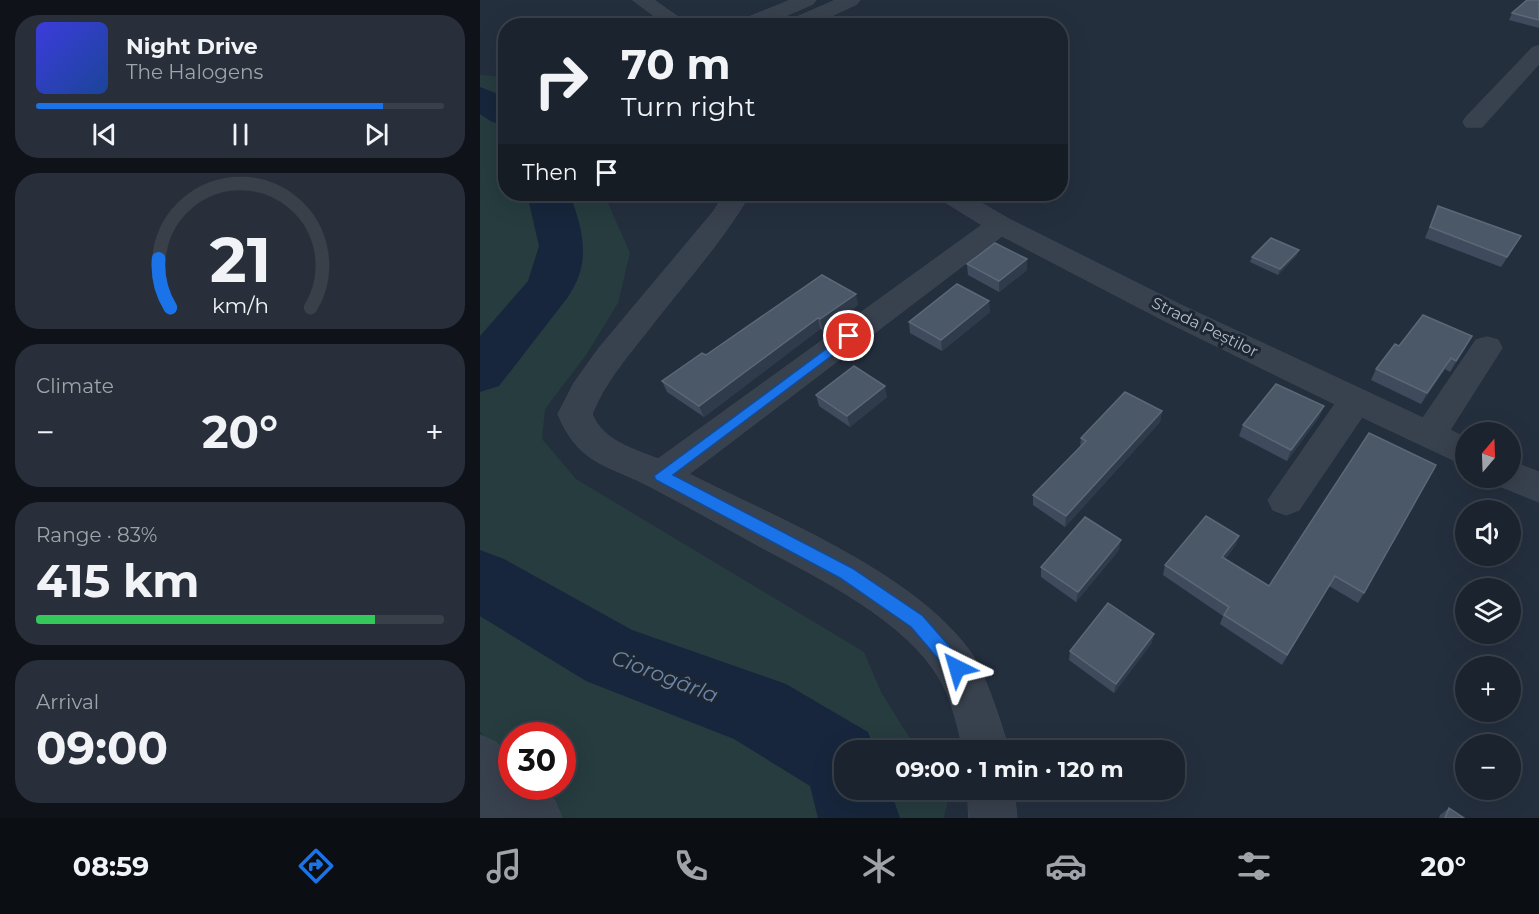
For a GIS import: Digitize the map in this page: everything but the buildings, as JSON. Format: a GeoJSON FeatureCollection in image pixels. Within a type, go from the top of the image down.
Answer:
{"type":"FeatureCollection","features":[{"type":"Feature","properties":{"kind":"street"},"geometry":{"type":"LineString","coordinates":[[642,0],[670,18]]}},
{"type":"Feature","properties":{"kind":"street"},"geometry":{"type":"LineString","coordinates":[[763,18],[807,0]]}},
{"type":"Feature","properties":{"kind":"street"},"geometry":{"type":"LineString","coordinates":[[811,18],[851,0]]}},
{"type":"Feature","properties":{"kind":"street"},"geometry":{"type":"LineString","coordinates":[[1474,122],[1539,52]]}},
{"type":"Feature","properties":{"kind":"street"},"geometry":{"type":"LineString","coordinates":[[733,201],[724,216],[610,356],[585,391],[575,414],[582,431],[602,450],[661,476],[846,573],[917,621],[957,668],[984,740]]}},
{"type":"Feature","properties":{"kind":"street","name":"Strada Peștilor"},"geometry":{"type":"LineString","coordinates":[[961,201],[1000,225],[1455,448]]}},
{"type":"Feature","properties":{"kind":"street"},"geometry":{"type":"LineString","coordinates":[[661,476],[1000,225]]}},
{"type":"Feature","properties":{"kind":"street"},"geometry":{"type":"LineString","coordinates":[[1430,436],[1487,348]]}},
{"type":"Feature","properties":{"kind":"street"},"geometry":{"type":"LineString","coordinates":[[1286,500],[1356,400]]}},
{"type":"Feature","properties":{"kind":"street"},"geometry":{"type":"LineString","coordinates":[[1521,480],[1539,488]]}},
{"type":"Feature","properties":{"kind":"street"},"geometry":{"type":"LineString","coordinates":[[480,758],[514,810]]}},
{"type":"Feature","properties":{"kind":"street"},"geometry":{"type":"LineString","coordinates":[[992,800],[993,818]]}},
{"type":"Feature","properties":{"kind":"green space"},"geometry":{"type":"Polygon","coordinates":[[[480,75],[498,76],[498,201],[607,201],[630,253],[618,303],[586,355],[545,409],[542,439],[576,479],[864,652],[881,692],[911,740],[834,740],[834,800],[948,800],[944,818],[539,818],[538,800],[576,800],[576,722],[498,722],[498,749],[480,732],[480,75]]]}},
{"type":"Feature","properties":{"kind":"waterway","name":"Ciorogârla"},"geometry":{"type":"LineString","coordinates":[[480,98],[498,109]]}},
{"type":"Feature","properties":{"kind":"waterway","name":"Ciorogârla"},"geometry":{"type":"LineString","coordinates":[[480,372],[551,286],[562,246],[551,201]]}},
{"type":"Feature","properties":{"kind":"waterway","name":"Ciorogârla"},"geometry":{"type":"LineString","coordinates":[[480,580],[612,657],[759,711],[834,756]]}},
{"type":"Feature","properties":{"kind":"waterway","name":"Ciorogârla"},"geometry":{"type":"LineString","coordinates":[[853,800],[859,818]]}},
{"type":"Feature","properties":{"kind":"route"},"geometry":{"type":"LineString","coordinates":[[849,336],[661,476],[846,573],[917,621],[957,668]]}}]}
